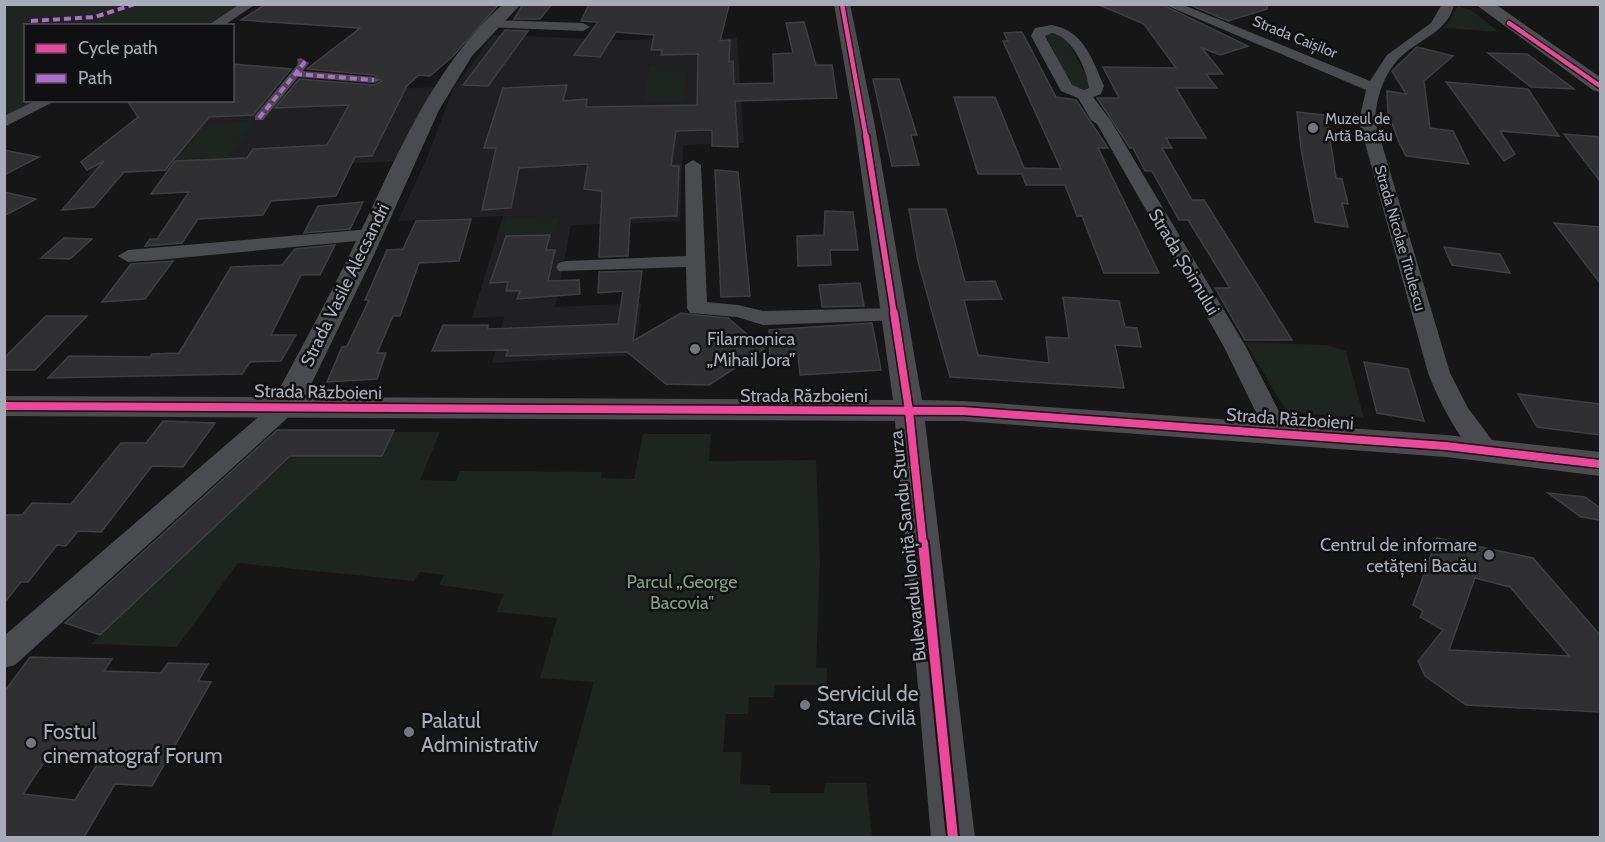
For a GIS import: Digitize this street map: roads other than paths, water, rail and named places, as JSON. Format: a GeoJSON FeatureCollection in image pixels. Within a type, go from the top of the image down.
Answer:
{"type":"FeatureCollection","features":[{"type":"Feature","properties":{"kind":"main road"},"geometry":{"type":"LineString","coordinates":[[1472,4],[1509,23]]}},
{"type":"Feature","properties":{"kind":"main road"},"geometry":{"type":"LineString","coordinates":[[1483,4],[1600,86]]}},
{"type":"Feature","properties":{"kind":"street"},"geometry":{"type":"LineString","coordinates":[[216,24],[250,4]]}},
{"type":"Feature","properties":{"kind":"street","name":"Strada Vasile Alecsandri"},"geometry":{"type":"LineString","coordinates":[[4,655],[285,407],[371,235],[402,164],[441,86],[490,24],[513,4]]}},
{"type":"Feature","properties":{"kind":"street","name":"Bulevardul Ioniță Sandu Sturza"},"geometry":{"type":"LineString","coordinates":[[842,4],[909,411],[953,837]]}},
{"type":"Feature","properties":{"kind":"street","name":"Strada Caișilor"},"geometry":{"type":"LineString","coordinates":[[1169,4],[1375,88]]}},
{"type":"Feature","properties":{"kind":"street","name":"Strada Nicolae Titulescu"},"geometry":{"type":"LineString","coordinates":[[1448,4],[1444,16],[1435,25],[1398,52],[1375,88],[1367,121],[1438,373],[1465,425],[1488,451]]}},
{"type":"Feature","properties":{"kind":"street"},"geometry":{"type":"LineString","coordinates":[[490,24],[583,27]]}},
{"type":"Feature","properties":{"kind":"street","name":"Strada Șoimului"},"geometry":{"type":"LineString","coordinates":[[1084,95],[1096,91],[1097,86],[1073,36],[1059,30],[1040,31],[1038,36],[1065,88],[1084,95],[1096,117],[1103,121],[1235,347],[1278,433]]}},
{"type":"Feature","properties":{"kind":"street"},"geometry":{"type":"LineString","coordinates":[[259,118],[304,63],[301,61]]}},
{"type":"Feature","properties":{"kind":"street"},"geometry":{"type":"LineString","coordinates":[[295,74],[374,80]]}},
{"type":"Feature","properties":{"kind":"street"},"geometry":{"type":"LineString","coordinates":[[4,122],[46,102]]}},
{"type":"Feature","properties":{"kind":"street"},"geometry":{"type":"LineString","coordinates":[[693,165],[697,308],[738,311],[763,318],[895,315]]}},
{"type":"Feature","properties":{"kind":"street"},"geometry":{"type":"LineString","coordinates":[[128,256],[176,253],[291,239],[371,235]]}},
{"type":"Feature","properties":{"kind":"street"},"geometry":{"type":"LineString","coordinates":[[566,267],[696,261]]}},
{"type":"Feature","properties":{"kind":"street","name":"Strada Războieni"},"geometry":{"type":"LineString","coordinates":[[4,406],[994,412],[1488,451],[1600,464]]}},
{"type":"Feature","properties":{"kind":"place","name":"Muzeul de Artă Bacău"},"geometry":{"type":"Point","coordinates":[1313,128]}},
{"type":"Feature","properties":{"kind":"place","name":"Filarmonica „Mihail Jora”"},"geometry":{"type":"Point","coordinates":[695,349]}},
{"type":"Feature","properties":{"kind":"place","name":"Centrul de informare cetățeni Bacău"},"geometry":{"type":"Point","coordinates":[1489,555]}},
{"type":"Feature","properties":{"kind":"place","name":"Serviciul de Stare Civilă"},"geometry":{"type":"Point","coordinates":[805,705]}},
{"type":"Feature","properties":{"kind":"place","name":"Palatul Administrativ"},"geometry":{"type":"Point","coordinates":[409,732]}},
{"type":"Feature","properties":{"kind":"place","name":"Fostul cinematograf Forum"},"geometry":{"type":"Point","coordinates":[31,743]}},
{"type":"Feature","properties":{"kind":"park label","name":"Parcul „George Bacovia\""},"geometry":{"type":"Point","coordinates":[682,592]}}]}
